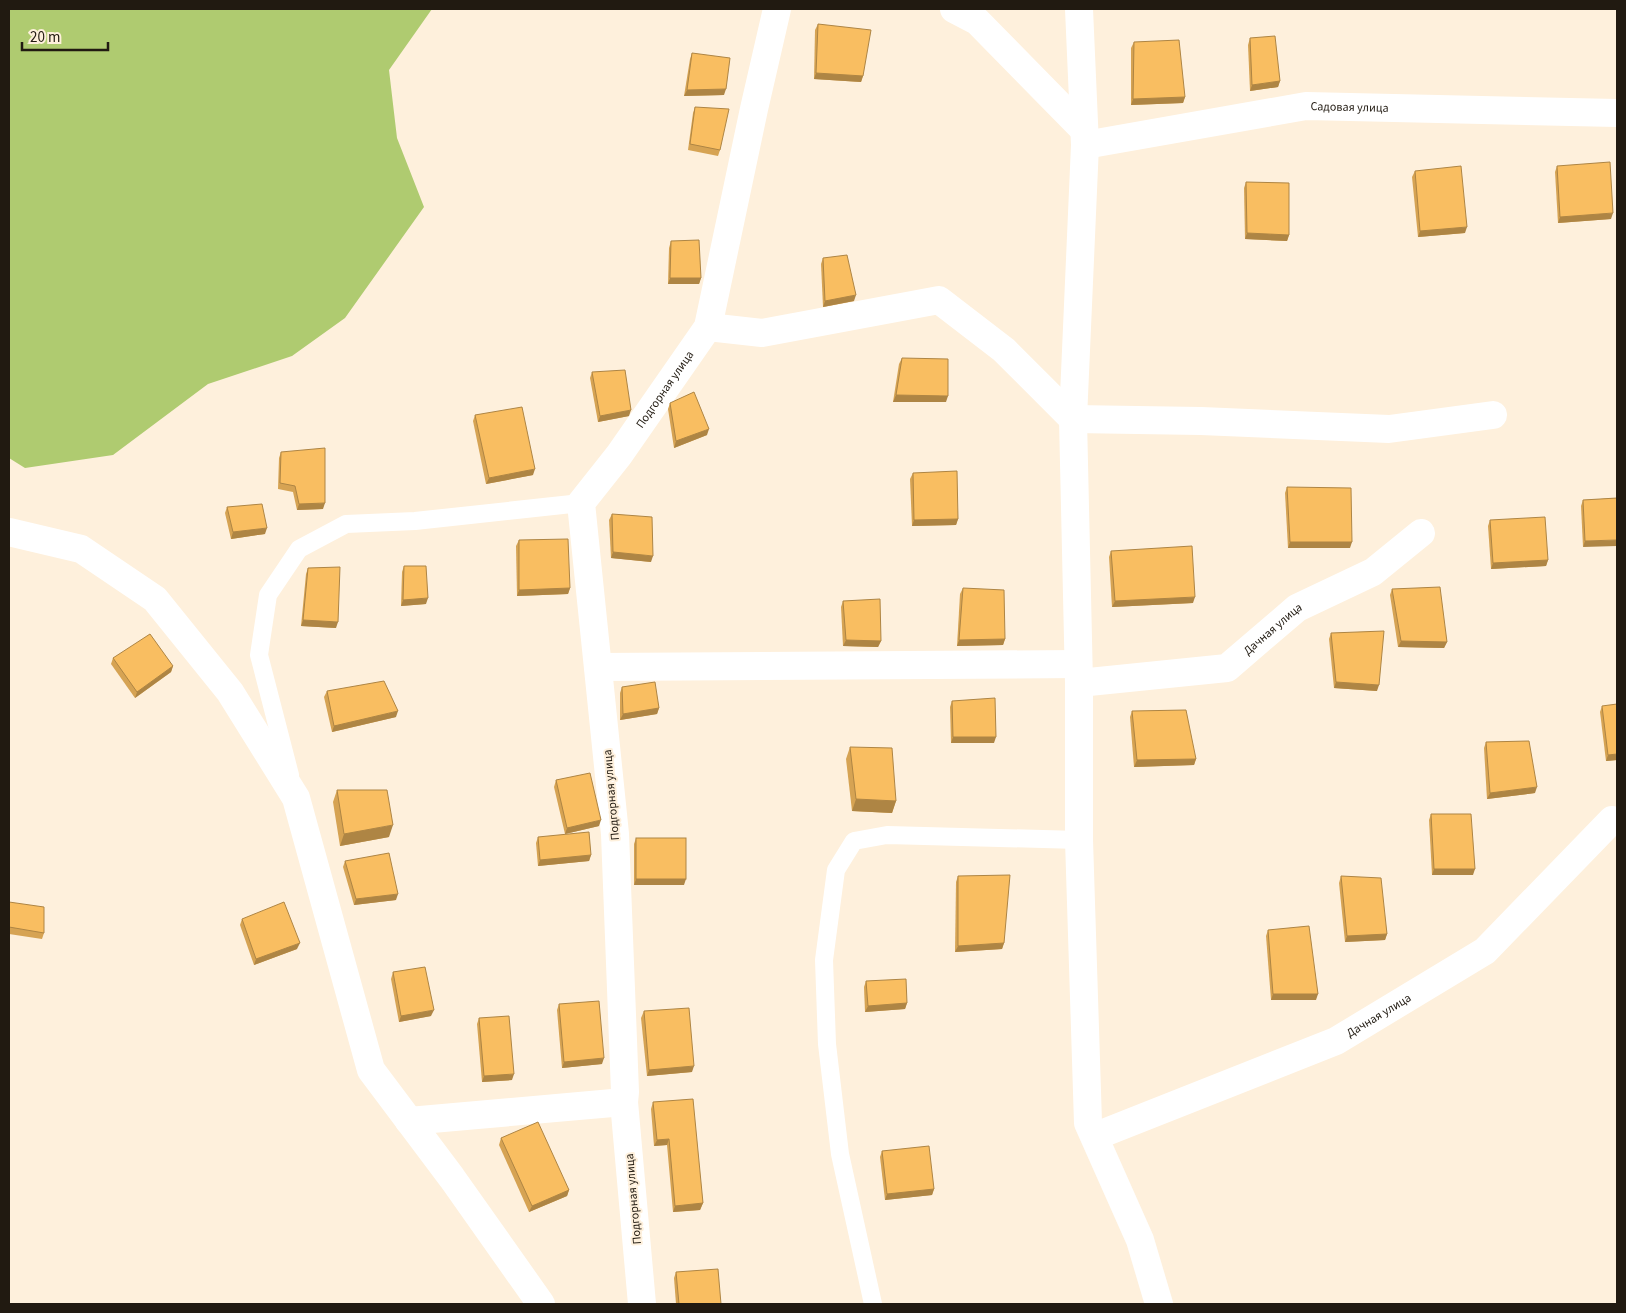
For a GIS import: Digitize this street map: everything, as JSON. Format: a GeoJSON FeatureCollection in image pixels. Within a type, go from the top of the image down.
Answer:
{"type":"FeatureCollection","features":[{"type":"Feature","properties":{"kind":"street"},"geometry":{"type":"LineString","coordinates":[[778,9],[754,109],[708,327],[762,333],[939,300],[1004,350],[1072,419],[1201,421],[1389,429],[1493,415]]}},
{"type":"Feature","properties":{"kind":"street"},"geometry":{"type":"LineString","coordinates":[[1079,9],[1084,137],[1072,419],[1079,673],[1079,840],[1088,1123],[1096,1136],[1140,1240],[1159,1304]]}},
{"type":"Feature","properties":{"kind":"street"},"geometry":{"type":"LineString","coordinates":[[965,13],[1084,137]]}},
{"type":"Feature","properties":{"kind":"street","name":"Садовая улица"},"geometry":{"type":"LineString","coordinates":[[1084,137],[1306,106],[1617,113]]}},
{"type":"Feature","properties":{"kind":"street","name":"Подгорная улица"},"geometry":{"type":"LineString","coordinates":[[642,1304],[624,1102],[615,834],[581,504],[619,455],[708,327]]}},
{"type":"Feature","properties":{"kind":"street"},"geometry":{"type":"LineString","coordinates":[[9,532],[81,549],[155,599],[230,692],[296,798],[371,1070],[452,1178],[541,1304]]}},
{"type":"Feature","properties":{"kind":"street","name":"Дачная улица"},"geometry":{"type":"LineString","coordinates":[[598,667],[1079,673],[1227,668],[1298,608],[1373,572],[1421,533]]}},
{"type":"Feature","properties":{"kind":"street","name":"Дачная улица"},"geometry":{"type":"LineString","coordinates":[[1096,1136],[1336,1041],[1485,951],[1612,820]]}},
{"type":"Feature","properties":{"kind":"street"},"geometry":{"type":"LineString","coordinates":[[409,1121],[624,1102]]}},
{"type":"Feature","properties":{"kind":"lane"},"geometry":{"type":"LineString","coordinates":[[296,798],[259,655],[268,595],[299,549],[346,524],[415,521],[581,504]]}},
{"type":"Feature","properties":{"kind":"lane"},"geometry":{"type":"LineString","coordinates":[[873,1304],[840,1154],[827,1044],[824,960],[836,870],[854,841],[887,835],[1079,840]]}},
{"type":"Feature","properties":{"kind":"green space"},"geometry":{"type":"Polygon","coordinates":[[[9,9],[432,9],[389,70],[397,138],[424,207],[345,318],[292,356],[208,384],[113,455],[25,468],[9,458],[9,9]]]}},
{"type":"Feature","properties":{"kind":"building"},"geometry":{"type":"Polygon","coordinates":[[[818,24],[871,30],[863,76],[816,73],[818,24]]]}},
{"type":"Feature","properties":{"kind":"building"},"geometry":{"type":"Polygon","coordinates":[[[1275,36],[1280,81],[1252,85],[1250,38],[1275,36]]]}},
{"type":"Feature","properties":{"kind":"building"},"geometry":{"type":"Polygon","coordinates":[[[1179,40],[1185,97],[1133,99],[1134,42],[1179,40]]]}},
{"type":"Feature","properties":{"kind":"building"},"geometry":{"type":"Polygon","coordinates":[[[692,53],[730,58],[726,89],[687,90],[692,53]]]}},
{"type":"Feature","properties":{"kind":"building"},"geometry":{"type":"Polygon","coordinates":[[[695,107],[729,109],[720,150],[690,144],[695,107]]]}},
{"type":"Feature","properties":{"kind":"building"},"geometry":{"type":"Polygon","coordinates":[[[1610,162],[1613,213],[1560,217],[1557,166],[1610,162]]]}},
{"type":"Feature","properties":{"kind":"building"},"geometry":{"type":"Polygon","coordinates":[[[1461,166],[1467,227],[1420,231],[1415,171],[1461,166]]]}},
{"type":"Feature","properties":{"kind":"building"},"geometry":{"type":"Polygon","coordinates":[[[1246,182],[1289,183],[1289,235],[1247,233],[1246,182]]]}},
{"type":"Feature","properties":{"kind":"building"},"geometry":{"type":"Polygon","coordinates":[[[699,240],[701,278],[670,278],[671,241],[699,240]]]}},
{"type":"Feature","properties":{"kind":"building"},"geometry":{"type":"Polygon","coordinates":[[[847,255],[856,295],[825,301],[823,258],[847,255]]]}},
{"type":"Feature","properties":{"kind":"building"},"geometry":{"type":"Polygon","coordinates":[[[902,358],[948,359],[948,396],[896,395],[902,358]]]}},
{"type":"Feature","properties":{"kind":"building"},"geometry":{"type":"Polygon","coordinates":[[[625,370],[631,410],[600,416],[592,372],[625,370]]]}},
{"type":"Feature","properties":{"kind":"building"},"geometry":{"type":"Polygon","coordinates":[[[694,392],[709,429],[676,441],[670,403],[694,392]]]}},
{"type":"Feature","properties":{"kind":"building"},"geometry":{"type":"Polygon","coordinates":[[[522,407],[535,469],[489,478],[475,415],[522,407]]]}},
{"type":"Feature","properties":{"kind":"building"},"geometry":{"type":"Polygon","coordinates":[[[325,448],[325,503],[299,504],[295,486],[280,483],[281,452],[325,448]]]}},
{"type":"Feature","properties":{"kind":"building"},"geometry":{"type":"Polygon","coordinates":[[[957,471],[958,519],[914,520],[913,473],[957,471]]]}},
{"type":"Feature","properties":{"kind":"building"},"geometry":{"type":"Polygon","coordinates":[[[1287,487],[1351,488],[1352,542],[1290,542],[1287,487]]]}},
{"type":"Feature","properties":{"kind":"building"},"geometry":{"type":"Polygon","coordinates":[[[1617,498],[1617,540],[1585,541],[1583,500],[1617,498]]]}},
{"type":"Feature","properties":{"kind":"building"},"geometry":{"type":"Polygon","coordinates":[[[262,504],[267,528],[233,532],[227,507],[262,504]]]}},
{"type":"Feature","properties":{"kind":"building"},"geometry":{"type":"Polygon","coordinates":[[[612,514],[652,517],[653,556],[613,552],[612,514]]]}},
{"type":"Feature","properties":{"kind":"building"},"geometry":{"type":"Polygon","coordinates":[[[1545,517],[1548,560],[1493,563],[1490,520],[1545,517]]]}},
{"type":"Feature","properties":{"kind":"building"},"geometry":{"type":"Polygon","coordinates":[[[568,539],[570,588],[519,590],[519,540],[568,539]]]}},
{"type":"Feature","properties":{"kind":"building"},"geometry":{"type":"Polygon","coordinates":[[[1192,546],[1195,597],[1115,601],[1111,551],[1192,546]]]}},
{"type":"Feature","properties":{"kind":"building"},"geometry":{"type":"Polygon","coordinates":[[[404,566],[426,566],[428,598],[403,600],[404,566]]]}},
{"type":"Feature","properties":{"kind":"building"},"geometry":{"type":"Polygon","coordinates":[[[340,567],[338,622],[303,620],[308,568],[340,567]]]}},
{"type":"Feature","properties":{"kind":"building"},"geometry":{"type":"Polygon","coordinates":[[[1440,587],[1447,642],[1401,641],[1392,589],[1440,587]]]}},
{"type":"Feature","properties":{"kind":"building"},"geometry":{"type":"Polygon","coordinates":[[[963,588],[1004,590],[1005,639],[959,640],[963,588]]]}},
{"type":"Feature","properties":{"kind":"building"},"geometry":{"type":"Polygon","coordinates":[[[880,599],[881,641],[846,640],[843,601],[880,599]]]}},
{"type":"Feature","properties":{"kind":"building"},"geometry":{"type":"Polygon","coordinates":[[[1384,631],[1379,685],[1336,682],[1331,633],[1384,631]]]}},
{"type":"Feature","properties":{"kind":"building"},"geometry":{"type":"Polygon","coordinates":[[[150,634],[173,666],[137,692],[113,658],[150,634]]]}},
{"type":"Feature","properties":{"kind":"building"},"geometry":{"type":"Polygon","coordinates":[[[384,681],[398,711],[334,726],[327,691],[384,681]]]}},
{"type":"Feature","properties":{"kind":"building"},"geometry":{"type":"Polygon","coordinates":[[[655,682],[659,708],[623,714],[622,687],[655,682]]]}},
{"type":"Feature","properties":{"kind":"building"},"geometry":{"type":"Polygon","coordinates":[[[995,698],[996,737],[953,737],[952,701],[995,698]]]}},
{"type":"Feature","properties":{"kind":"building"},"geometry":{"type":"Polygon","coordinates":[[[1617,704],[1617,754],[1608,755],[1602,706],[1617,704]]]}},
{"type":"Feature","properties":{"kind":"building"},"geometry":{"type":"Polygon","coordinates":[[[1186,710],[1196,759],[1137,760],[1132,711],[1186,710]]]}},
{"type":"Feature","properties":{"kind":"building"},"geometry":{"type":"Polygon","coordinates":[[[1529,741],[1537,787],[1490,793],[1486,742],[1529,741]]]}},
{"type":"Feature","properties":{"kind":"building"},"geometry":{"type":"Polygon","coordinates":[[[850,747],[892,748],[896,801],[856,799],[850,747]]]}},
{"type":"Feature","properties":{"kind":"building"},"geometry":{"type":"Polygon","coordinates":[[[590,773],[601,820],[567,828],[556,780],[590,773]]]}},
{"type":"Feature","properties":{"kind":"building"},"geometry":{"type":"Polygon","coordinates":[[[337,790],[387,790],[393,825],[344,834],[337,790]]]}},
{"type":"Feature","properties":{"kind":"building"},"geometry":{"type":"Polygon","coordinates":[[[1431,814],[1471,814],[1475,869],[1434,869],[1431,814]]]}},
{"type":"Feature","properties":{"kind":"building"},"geometry":{"type":"Polygon","coordinates":[[[589,832],[591,855],[540,860],[538,837],[589,832]]]}},
{"type":"Feature","properties":{"kind":"building"},"geometry":{"type":"Polygon","coordinates":[[[636,838],[686,838],[686,879],[636,879],[636,838]]]}},
{"type":"Feature","properties":{"kind":"building"},"geometry":{"type":"Polygon","coordinates":[[[389,853],[398,894],[356,899],[345,861],[389,853]]]}},
{"type":"Feature","properties":{"kind":"building"},"geometry":{"type":"Polygon","coordinates":[[[1010,875],[1004,943],[958,946],[958,876],[1010,875]]]}},
{"type":"Feature","properties":{"kind":"building"},"geometry":{"type":"Polygon","coordinates":[[[1341,876],[1381,878],[1387,934],[1347,936],[1341,876]]]}},
{"type":"Feature","properties":{"kind":"building"},"geometry":{"type":"Polygon","coordinates":[[[9,902],[44,907],[44,933],[9,927],[9,902]]]}},
{"type":"Feature","properties":{"kind":"building"},"geometry":{"type":"Polygon","coordinates":[[[284,902],[300,943],[256,959],[242,919],[284,902]]]}},
{"type":"Feature","properties":{"kind":"building"},"geometry":{"type":"Polygon","coordinates":[[[1309,926],[1318,994],[1273,994],[1268,930],[1309,926]]]}},
{"type":"Feature","properties":{"kind":"building"},"geometry":{"type":"Polygon","coordinates":[[[425,967],[434,1010],[401,1016],[393,972],[425,967]]]}},
{"type":"Feature","properties":{"kind":"building"},"geometry":{"type":"Polygon","coordinates":[[[906,979],[907,1003],[868,1006],[866,981],[906,979]]]}},
{"type":"Feature","properties":{"kind":"building"},"geometry":{"type":"Polygon","coordinates":[[[599,1001],[604,1058],[564,1062],[559,1004],[599,1001]]]}},
{"type":"Feature","properties":{"kind":"building"},"geometry":{"type":"Polygon","coordinates":[[[689,1008],[694,1066],[649,1070],[644,1011],[689,1008]]]}},
{"type":"Feature","properties":{"kind":"building"},"geometry":{"type":"Polygon","coordinates":[[[509,1016],[514,1074],[484,1076],[479,1018],[509,1016]]]}},
{"type":"Feature","properties":{"kind":"building"},"geometry":{"type":"Polygon","coordinates":[[[693,1099],[703,1203],[675,1206],[669,1139],[657,1140],[653,1102],[693,1099]]]}},
{"type":"Feature","properties":{"kind":"building"},"geometry":{"type":"Polygon","coordinates":[[[538,1122],[569,1190],[532,1206],[501,1138],[538,1122]]]}},
{"type":"Feature","properties":{"kind":"building"},"geometry":{"type":"Polygon","coordinates":[[[929,1146],[934,1189],[887,1194],[882,1151],[929,1146]]]}},
{"type":"Feature","properties":{"kind":"building"},"geometry":{"type":"Polygon","coordinates":[[[718,1269],[721,1304],[679,1304],[676,1272],[718,1269]]]}}]}
